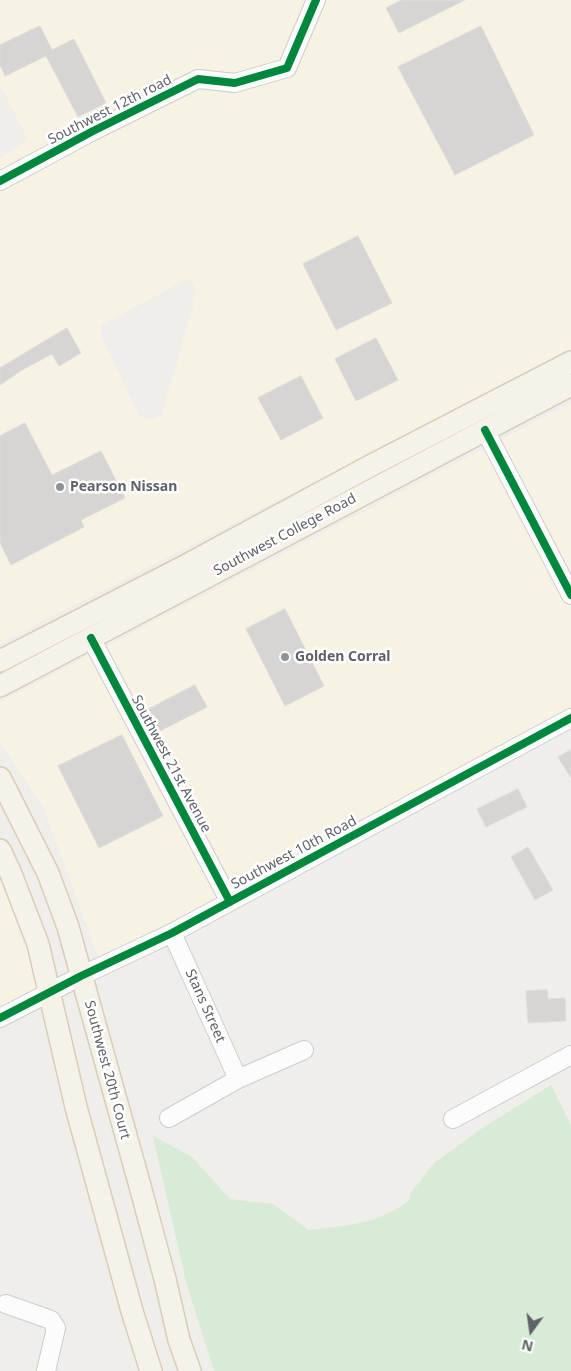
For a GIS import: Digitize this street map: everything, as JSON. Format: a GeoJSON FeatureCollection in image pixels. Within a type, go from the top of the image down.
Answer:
{"type":"FeatureCollection","features":[{"type":"Feature","properties":{"kind":"main road","name":"Southwest College Road"},"geometry":{"type":"LineString","coordinates":[[0,661],[183,567],[370,466],[571,362]]}},
{"type":"Feature","properties":{"kind":"main road","name":"Southwest College Road"},"geometry":{"type":"LineString","coordinates":[[0,686],[571,385]]}},
{"type":"Feature","properties":{"kind":"main road","name":"Southwest 20th Court"},"geometry":{"type":"LineString","coordinates":[[0,778],[48,873],[68,927],[143,1196],[179,1340],[190,1371]]}},
{"type":"Feature","properties":{"kind":"main road"},"geometry":{"type":"LineString","coordinates":[[0,850],[38,944],[76,1107],[132,1311],[151,1371]]}},
{"type":"Feature","properties":{"kind":"street","name":"Southwest 12th road"},"geometry":{"type":"LineString","coordinates":[[0,180],[198,79],[235,83],[286,68],[316,0]]}},
{"type":"Feature","properties":{"kind":"street"},"geometry":{"type":"LineString","coordinates":[[485,430],[571,595]]}},
{"type":"Feature","properties":{"kind":"street","name":"Southwest 21st Avenue"},"geometry":{"type":"LineString","coordinates":[[91,638],[230,902]]}},
{"type":"Feature","properties":{"kind":"street","name":"Southwest 10th Road"},"geometry":{"type":"LineString","coordinates":[[0,1018],[81,976],[172,933],[571,718]]}},
{"type":"Feature","properties":{"kind":"street","name":"Stans Street"},"geometry":{"type":"LineString","coordinates":[[172,933],[238,1079]]}},
{"type":"Feature","properties":{"kind":"street"},"geometry":{"type":"LineString","coordinates":[[169,1118],[238,1079],[304,1050]]}},
{"type":"Feature","properties":{"kind":"street"},"geometry":{"type":"LineString","coordinates":[[453,1119],[571,1055]]}},
{"type":"Feature","properties":{"kind":"street"},"geometry":{"type":"LineString","coordinates":[[6,1304],[52,1320],[56,1328],[46,1371]]}},
{"type":"Feature","properties":{"kind":"shaded area"},"geometry":{"type":"Polygon","coordinates":[[[0,0],[571,0],[571,350],[0,643],[0,158],[28,140],[0,84],[0,0]],[[187,279],[102,325],[100,333],[139,416],[153,419],[162,415],[194,303],[194,284],[187,279]]]}},
{"type":"Feature","properties":{"kind":"shaded area"},"geometry":{"type":"Polygon","coordinates":[[[571,403],[571,713],[99,959],[43,806],[0,743],[0,702],[571,403]]]}},
{"type":"Feature","properties":{"kind":"shaded area"},"geometry":{"type":"Polygon","coordinates":[[[0,873],[32,948],[41,989],[0,1011],[0,873]]]}},
{"type":"Feature","properties":{"kind":"green space"},"geometry":{"type":"Polygon","coordinates":[[[551,1085],[571,1125],[571,1371],[214,1371],[186,1282],[153,1136],[191,1156],[230,1199],[273,1204],[309,1230],[335,1227],[374,1219],[398,1208],[409,1200],[410,1194],[434,1163],[481,1129],[551,1085]]]}},
{"type":"Feature","properties":{"kind":"building"},"geometry":{"type":"Polygon","coordinates":[[[402,0],[465,0],[399,33],[386,8],[402,0]]]}},
{"type":"Feature","properties":{"kind":"building"},"geometry":{"type":"Polygon","coordinates":[[[40,26],[52,50],[74,39],[106,103],[78,117],[46,56],[5,76],[0,65],[0,45],[40,26]]]}},
{"type":"Feature","properties":{"kind":"building"},"geometry":{"type":"Polygon","coordinates":[[[481,26],[534,135],[455,175],[398,67],[481,26]]]}},
{"type":"Feature","properties":{"kind":"building"},"geometry":{"type":"Polygon","coordinates":[[[358,236],[392,303],[336,330],[303,264],[358,236]]]}},
{"type":"Feature","properties":{"kind":"building"},"geometry":{"type":"Polygon","coordinates":[[[67,328],[81,353],[59,366],[52,354],[22,370],[0,385],[0,368],[67,328]]]}},
{"type":"Feature","properties":{"kind":"building"},"geometry":{"type":"Polygon","coordinates":[[[376,338],[398,380],[356,401],[335,359],[376,338]]]}},
{"type":"Feature","properties":{"kind":"building"},"geometry":{"type":"Polygon","coordinates":[[[301,376],[323,418],[281,440],[258,398],[301,376]]]}},
{"type":"Feature","properties":{"kind":"building","name":"Pearson Nissan"},"geometry":{"type":"Polygon","coordinates":[[[25,423],[52,475],[101,451],[125,498],[81,520],[84,527],[11,565],[0,543],[0,436],[25,423]]]}},
{"type":"Feature","properties":{"kind":"building","name":"Golden Corral"},"geometry":{"type":"Polygon","coordinates":[[[285,609],[324,686],[285,706],[246,629],[285,609]]]}},
{"type":"Feature","properties":{"kind":"building"},"geometry":{"type":"Polygon","coordinates":[[[195,685],[207,707],[160,731],[149,709],[195,685]]]}},
{"type":"Feature","properties":{"kind":"building"},"geometry":{"type":"Polygon","coordinates":[[[122,735],[163,816],[99,848],[58,766],[122,735]]]}},
{"type":"Feature","properties":{"kind":"building"},"geometry":{"type":"Polygon","coordinates":[[[571,750],[571,778],[558,757],[571,750]]]}},
{"type":"Feature","properties":{"kind":"building"},"geometry":{"type":"Polygon","coordinates":[[[518,789],[527,807],[486,827],[477,809],[518,789]]]}},
{"type":"Feature","properties":{"kind":"building"},"geometry":{"type":"Polygon","coordinates":[[[528,847],[553,890],[535,900],[511,857],[528,847]]]}},
{"type":"Feature","properties":{"kind":"building"},"geometry":{"type":"Polygon","coordinates":[[[547,990],[548,999],[565,998],[566,1021],[528,1023],[526,991],[547,990]]]}},
{"type":"Feature","properties":{"kind":"cycle path"},"geometry":{"type":"LineString","coordinates":[[0,181],[93,131],[198,79],[235,83],[287,68],[316,0]]}},
{"type":"Feature","properties":{"kind":"cycle path"},"geometry":{"type":"LineString","coordinates":[[485,430],[571,595]]}},
{"type":"Feature","properties":{"kind":"cycle path"},"geometry":{"type":"LineString","coordinates":[[91,638],[230,902]]}},
{"type":"Feature","properties":{"kind":"cycle path"},"geometry":{"type":"LineString","coordinates":[[0,1018],[81,976],[172,933],[571,718]]}},
{"type":"Feature","properties":{"kind":"place","name":"Pearson Nissan"},"geometry":{"type":"Point","coordinates":[60,487]}},
{"type":"Feature","properties":{"kind":"place","name":"Golden Corral"},"geometry":{"type":"Point","coordinates":[285,657]}}]}
